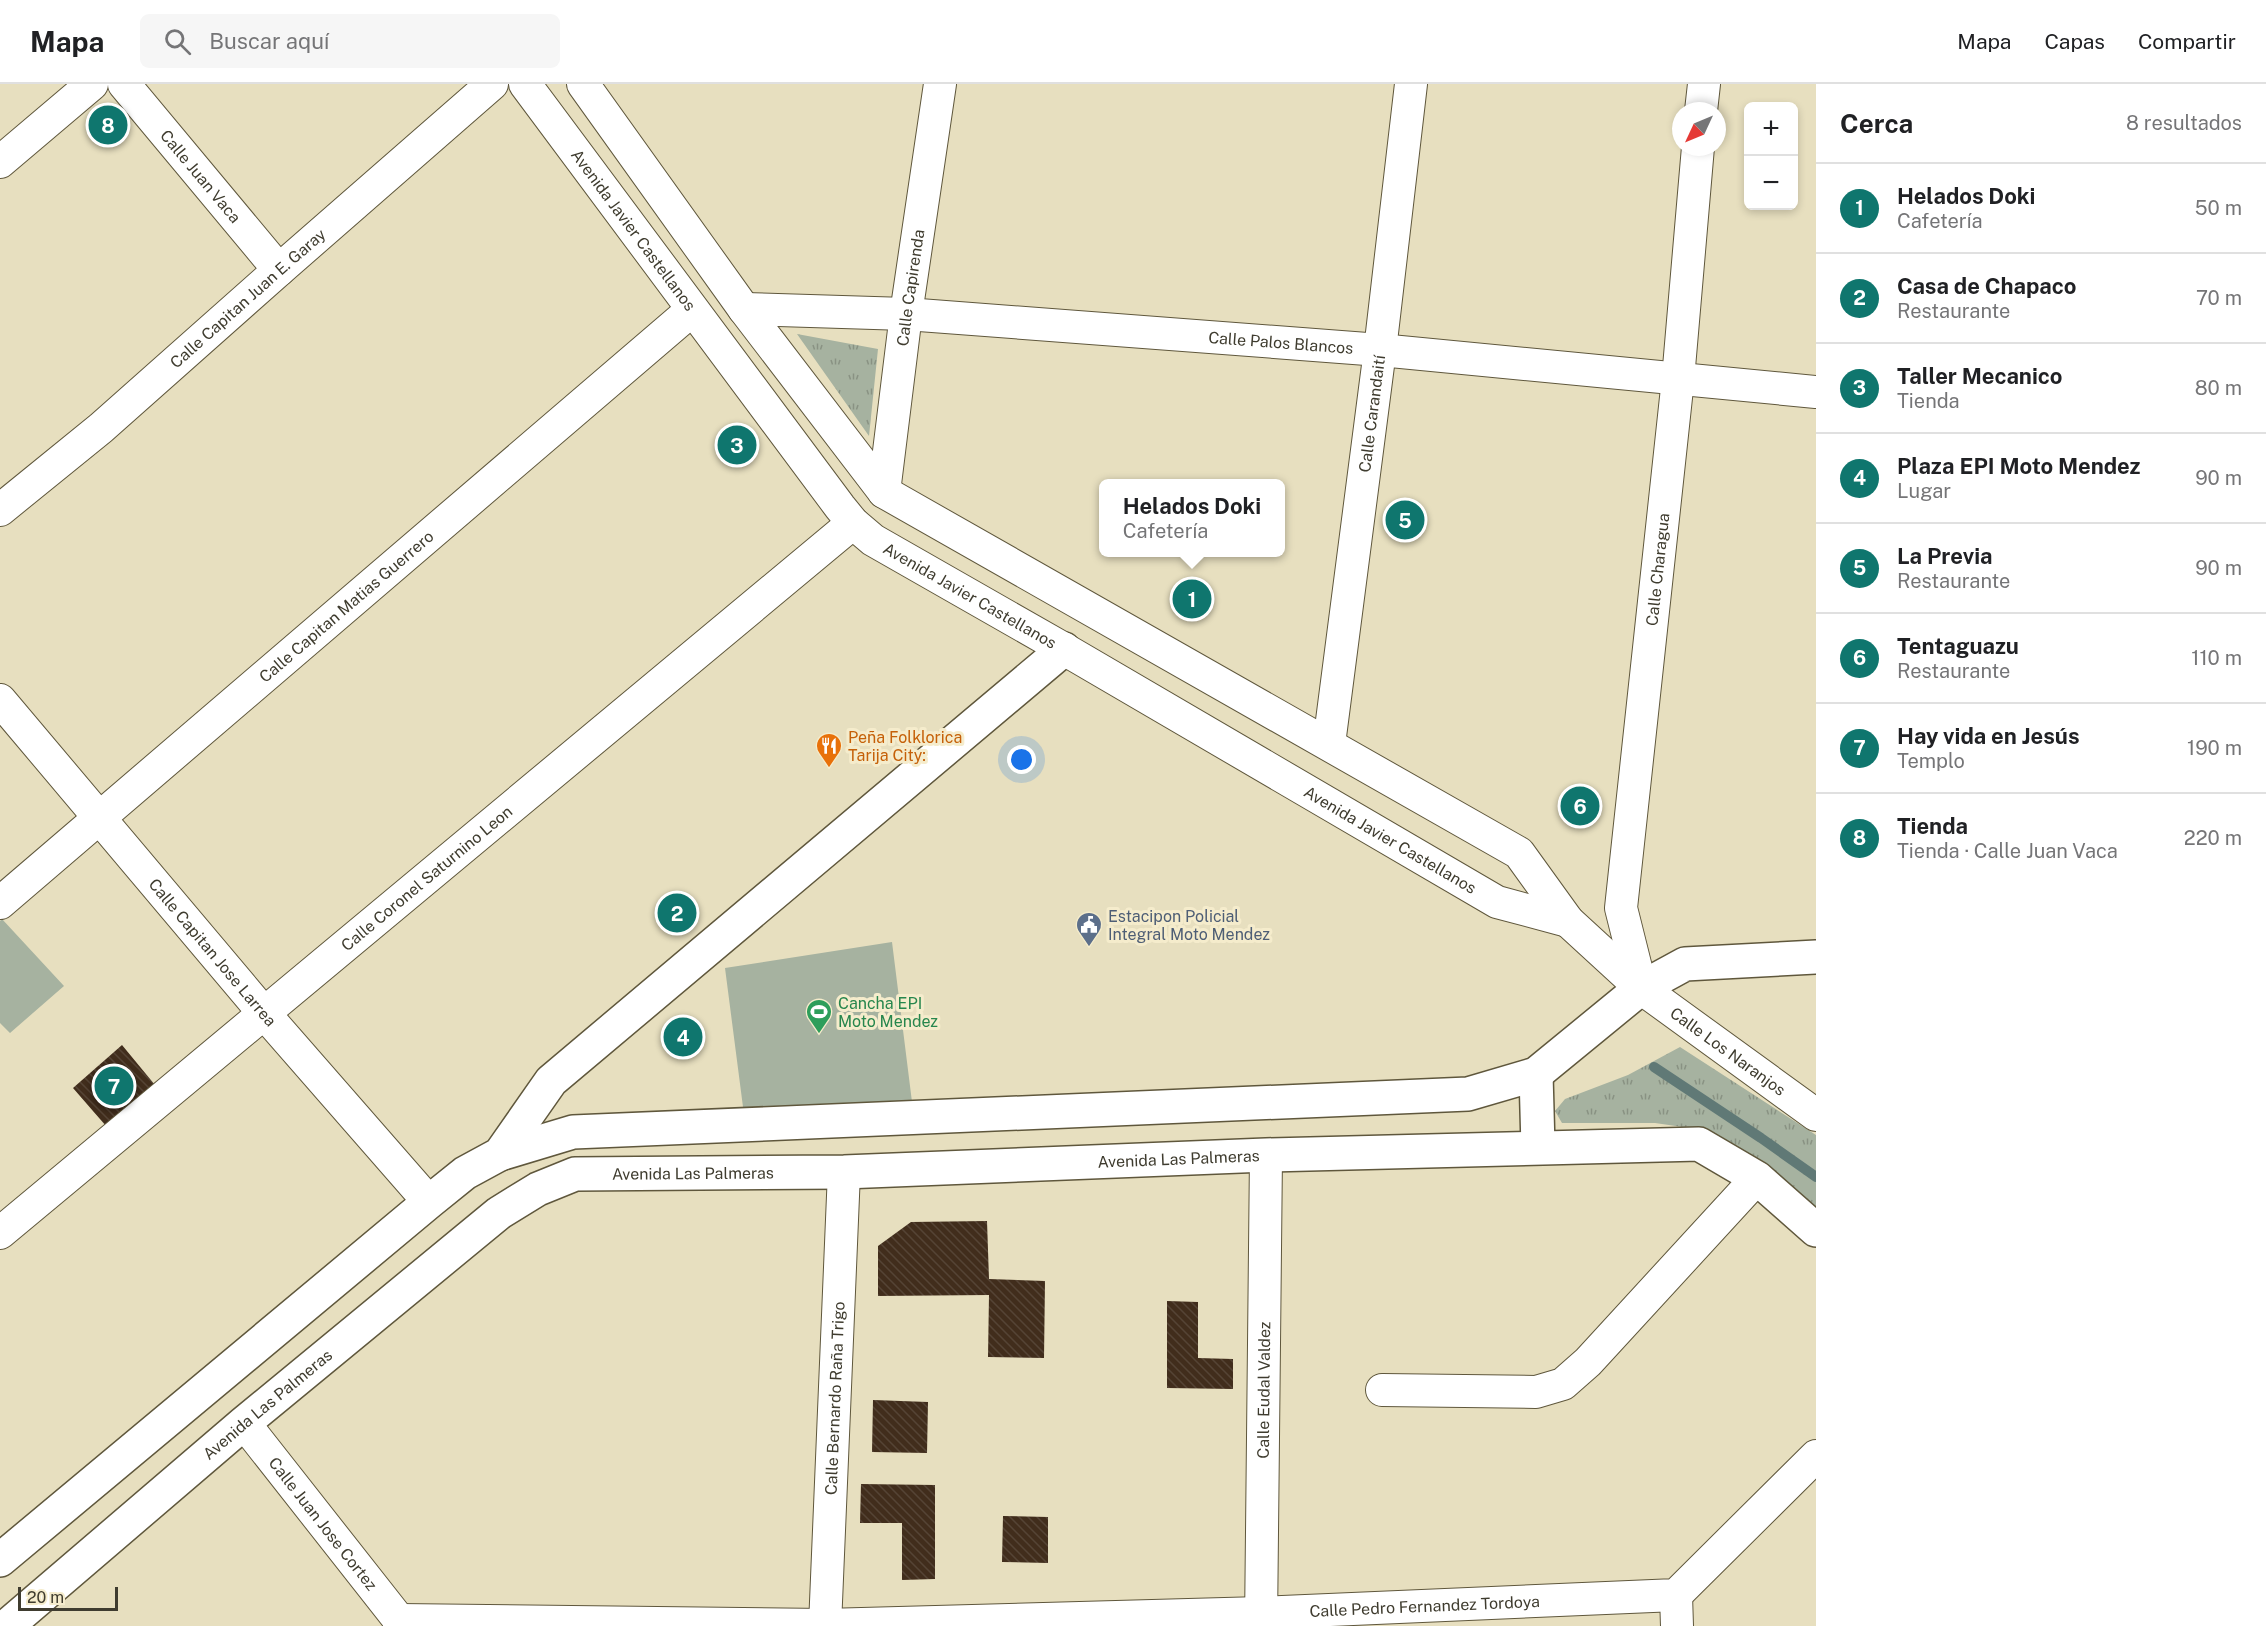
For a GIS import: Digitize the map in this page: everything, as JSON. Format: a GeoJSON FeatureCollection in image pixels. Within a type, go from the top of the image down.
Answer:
{"type":"FeatureCollection","features":[{"type":"Feature","properties":{"kind":"street"},"geometry":{"type":"LineString","coordinates":[[0,162],[92,84]]}},
{"type":"Feature","properties":{"kind":"street","name":"Calle Juan Vaca"},"geometry":{"type":"LineString","coordinates":[[124,84],[279,270]]}},
{"type":"Feature","properties":{"kind":"street","name":"Calle Capitan Juan E. Garay"},"geometry":{"type":"LineString","coordinates":[[0,510],[101,428],[492,84]]}},
{"type":"Feature","properties":{"kind":"street","name":"Avenida Javier Castellanos"},"geometry":{"type":"LineString","coordinates":[[525,84],[853,523],[873,540],[1497,902],[1568,921]]}},
{"type":"Feature","properties":{"kind":"street","name":"Avenida Javier Castellanos"},"geometry":{"type":"LineString","coordinates":[[583,84],[744,309],[884,492],[1519,853],[1568,921],[1641,988]]}},
{"type":"Feature","properties":{"kind":"street","name":"Calle Capirenda"},"geometry":{"type":"LineString","coordinates":[[884,492],[906,314],[940,84]]}},
{"type":"Feature","properties":{"kind":"street","name":"Calle Carandaití"},"geometry":{"type":"LineString","coordinates":[[1329,744],[1380,350],[1411,84]]}},
{"type":"Feature","properties":{"kind":"street"},"geometry":{"type":"LineString","coordinates":[[1702,102],[1704,84]]}},
{"type":"Feature","properties":{"kind":"street","name":"Calle Charagua"},"geometry":{"type":"LineString","coordinates":[[1641,988],[1621,908],[1678,379],[1697,156]]}},
{"type":"Feature","properties":{"kind":"street","name":"Calle Palos Blancos"},"geometry":{"type":"LineString","coordinates":[[744,309],[906,314],[1380,350],[1816,392]]}},
{"type":"Feature","properties":{"kind":"street","name":"Calle Capitan Matias Guerrero"},"geometry":{"type":"LineString","coordinates":[[0,903],[692,310]]}},
{"type":"Feature","properties":{"kind":"street","name":"Calle Coronel Saturnino Leon"},"geometry":{"type":"LineString","coordinates":[[0,1233],[853,523]]}},
{"type":"Feature","properties":{"kind":"street"},"geometry":{"type":"LineString","coordinates":[[500,1154],[551,1082],[1064,649]]}},
{"type":"Feature","properties":{"kind":"street","name":"Calle Capitan Jose Larrea"},"geometry":{"type":"LineString","coordinates":[[0,700],[263,1012],[429,1202]]}},
{"type":"Feature","properties":{"kind":"street"},"geometry":{"type":"LineString","coordinates":[[0,1560],[429,1202],[465,1173],[500,1154],[573,1132],[1468,1094],[1536,1074],[1641,988],[1684,964],[1816,957]]}},
{"type":"Feature","properties":{"kind":"street","name":"Calle Los Naranjos"},"geometry":{"type":"LineString","coordinates":[[1641,988],[1816,1115]]}},
{"type":"Feature","properties":{"kind":"street"},"geometry":{"type":"LineString","coordinates":[[1536,1074],[1538,1147],[1699,1144],[1757,1178],[1816,1230]]}},
{"type":"Feature","properties":{"kind":"street","name":"Avenida Las Palmeras"},"geometry":{"type":"LineString","coordinates":[[7,1626],[244,1423],[499,1214],[538,1189],[575,1174],[844,1172],[1538,1147]]}},
{"type":"Feature","properties":{"kind":"street","name":"Calle Eudal Valdez"},"geometry":{"type":"LineString","coordinates":[[1261,1619],[1266,1155]]}},
{"type":"Feature","properties":{"kind":"street","name":"Calle Bernardo Raña Trigo"},"geometry":{"type":"LineString","coordinates":[[825,1625],[844,1172]]}},
{"type":"Feature","properties":{"kind":"street"},"geometry":{"type":"LineString","coordinates":[[1382,1390],[1536,1392],[1563,1384],[1588,1362],[1757,1178]]}},
{"type":"Feature","properties":{"kind":"street","name":"Calle Juan Jose Cortez"},"geometry":{"type":"LineString","coordinates":[[244,1423],[399,1623]]}},
{"type":"Feature","properties":{"kind":"street"},"geometry":{"type":"LineString","coordinates":[[1677,1626],[1676,1595],[1816,1456]]}},
{"type":"Feature","properties":{"kind":"street","name":"Calle Pedro Fernandez Tordoya"},"geometry":{"type":"LineString","coordinates":[[399,1623],[825,1625],[1261,1619],[1676,1595]]}},
{"type":"Feature","properties":{"kind":"green space"},"geometry":{"type":"Polygon","coordinates":[[[797,334],[878,349],[869,436],[797,334]]]}},
{"type":"Feature","properties":{"kind":"green space"},"geometry":{"type":"Polygon","coordinates":[[[2,919],[64,986],[10,1033],[0,1023],[0,921],[2,919]]]}},
{"type":"Feature","properties":{"kind":"green space","name":"Cancha EPI Moto Mendez"},"geometry":{"type":"Polygon","coordinates":[[[892,942],[912,1102],[743,1107],[725,968],[892,942]]]}},
{"type":"Feature","properties":{"kind":"green space"},"geometry":{"type":"Polygon","coordinates":[[[1680,1047],[1816,1135],[1816,1207],[1765,1166],[1710,1131],[1655,1123],[1562,1123],[1555,1111],[1565,1099],[1628,1075],[1680,1047]]]}},
{"type":"Feature","properties":{"kind":"building"},"geometry":{"type":"Polygon","coordinates":[[[122,1045],[155,1085],[106,1126],[73,1088],[122,1045]]]}},
{"type":"Feature","properties":{"kind":"building"},"geometry":{"type":"Polygon","coordinates":[[[987,1221],[989,1279],[1045,1281],[1044,1358],[988,1357],[989,1295],[878,1296],[878,1246],[911,1222],[987,1221]]]}},
{"type":"Feature","properties":{"kind":"building"},"geometry":{"type":"Polygon","coordinates":[[[1167,1301],[1198,1302],[1198,1358],[1233,1359],[1233,1389],[1167,1388],[1167,1301]]]}},
{"type":"Feature","properties":{"kind":"building"},"geometry":{"type":"Polygon","coordinates":[[[873,1400],[928,1402],[927,1453],[872,1452],[873,1400]]]}},
{"type":"Feature","properties":{"kind":"building"},"geometry":{"type":"Polygon","coordinates":[[[861,1484],[935,1485],[935,1579],[902,1580],[902,1523],[860,1523],[861,1484]]]}},
{"type":"Feature","properties":{"kind":"building"},"geometry":{"type":"Polygon","coordinates":[[[1003,1516],[1048,1517],[1048,1563],[1002,1562],[1003,1516]]]}},
{"type":"Feature","properties":{"kind":"waterway"},"geometry":{"type":"LineString","coordinates":[[1654,1067],[1816,1177]]}},
{"type":"Feature","properties":{"kind":"place","name":"Tienda"},"geometry":{"type":"Point","coordinates":[108,125]}},
{"type":"Feature","properties":{"kind":"place","name":"Taller Mecanico"},"geometry":{"type":"Point","coordinates":[737,445]}},
{"type":"Feature","properties":{"kind":"place","name":"La Previa"},"geometry":{"type":"Point","coordinates":[1405,520]}},
{"type":"Feature","properties":{"kind":"place","name":"Helados Doki"},"geometry":{"type":"Point","coordinates":[1192,599]}},
{"type":"Feature","properties":{"kind":"place","name":"Peña Folklorica Tarija City:"},"geometry":{"type":"Point","coordinates":[829,769]}},
{"type":"Feature","properties":{"kind":"place","name":"Tentaguazu"},"geometry":{"type":"Point","coordinates":[1580,806]}},
{"type":"Feature","properties":{"kind":"place","name":"Casa de Chapaco"},"geometry":{"type":"Point","coordinates":[677,913]}},
{"type":"Feature","properties":{"kind":"place","name":"Estacipon Policial Integral Moto Mendez"},"geometry":{"type":"Point","coordinates":[1089,948]}},
{"type":"Feature","properties":{"kind":"place","name":"Cancha EPI Moto Mendez"},"geometry":{"type":"Point","coordinates":[819,1035]}},
{"type":"Feature","properties":{"kind":"place","name":"Plaza EPI Moto Mendez"},"geometry":{"type":"Point","coordinates":[683,1037]}},
{"type":"Feature","properties":{"kind":"place","name":"Hay vida en Jesús"},"geometry":{"type":"Point","coordinates":[114,1086]}}]}
